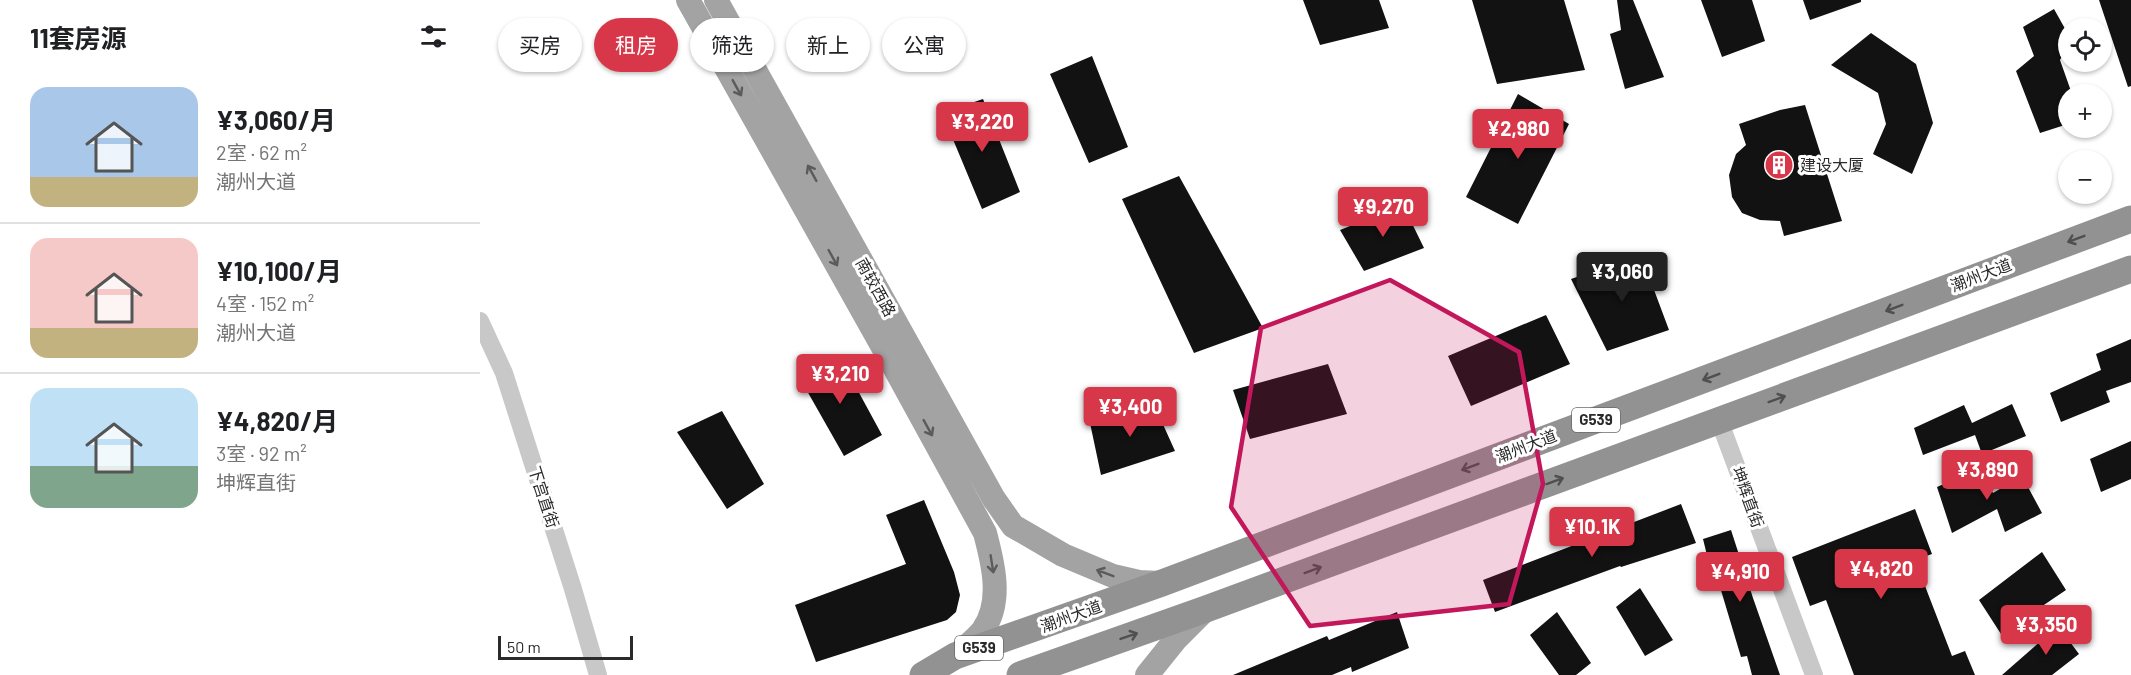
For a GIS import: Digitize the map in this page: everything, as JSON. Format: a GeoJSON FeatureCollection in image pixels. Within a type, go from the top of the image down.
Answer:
{"type":"FeatureCollection","features":[{"type":"Feature","properties":{"kind":"highway","name":"潮州大道"},"geometry":{"type":"LineString","coordinates":[[923,675],[955,656],[1162,583],[2131,219]]}},
{"type":"Feature","properties":{"kind":"highway","name":"G539"},"geometry":{"type":"LineString","coordinates":[[1020,675],[1206,609],[2131,269]]}},
{"type":"Feature","properties":{"kind":"main road","name":"南较西路"},"geometry":{"type":"LineString","coordinates":[[688,0],[899,375],[984,533],[992,560],[995,589],[991,612],[983,630],[955,656]]}},
{"type":"Feature","properties":{"kind":"main road","name":"南较西路"},"geometry":{"type":"LineString","coordinates":[[716,0],[988,489],[1013,526],[1045,546],[1097,570],[1139,582],[1162,583]]}},
{"type":"Feature","properties":{"kind":"main road"},"geometry":{"type":"LineString","coordinates":[[1147,675],[1176,639],[1206,609]]}},
{"type":"Feature","properties":{"kind":"street","name":"下宫直街"},"geometry":{"type":"LineString","coordinates":[[480,321],[484,343],[504,373],[598,675]]}},
{"type":"Feature","properties":{"kind":"street","name":"坤辉直街"},"geometry":{"type":"LineString","coordinates":[[1719,420],[1814,675]]}},
{"type":"Feature","properties":{"kind":"highlighted area"},"geometry":{"type":"Polygon","coordinates":[[[1390,280],[1519,352],[1543,484],[1509,604],[1310,626],[1231,507],[1261,328],[1390,280]]]}},
{"type":"Feature","properties":{"kind":"building"},"geometry":{"type":"Polygon","coordinates":[[[1303,0],[1379,0],[1389,28],[1320,45],[1303,0]]]}},
{"type":"Feature","properties":{"kind":"building"},"geometry":{"type":"Polygon","coordinates":[[[1472,0],[1564,0],[1585,70],[1497,84],[1472,0]]]}},
{"type":"Feature","properties":{"kind":"building"},"geometry":{"type":"Polygon","coordinates":[[[1617,0],[1633,0],[1664,77],[1625,89],[1610,34],[1621,30],[1617,0]]]}},
{"type":"Feature","properties":{"kind":"building"},"geometry":{"type":"Polygon","coordinates":[[[1701,0],[1752,0],[1765,41],[1722,57],[1701,0]]]}},
{"type":"Feature","properties":{"kind":"building"},"geometry":{"type":"Polygon","coordinates":[[[1803,0],[1861,0],[1861,2],[1810,20],[1803,0]]]}},
{"type":"Feature","properties":{"kind":"building"},"geometry":{"type":"Polygon","coordinates":[[[2099,0],[2131,0],[2131,86],[2128,87],[2112,39],[2112,18],[2105,18],[2099,0]]]}},
{"type":"Feature","properties":{"kind":"building"},"geometry":{"type":"Polygon","coordinates":[[[2054,9],[2059,18],[2058,72],[2064,72],[2068,84],[2058,84],[2058,127],[2040,133],[2016,71],[2034,56],[2023,27],[2054,9]]]}},
{"type":"Feature","properties":{"kind":"building"},"geometry":{"type":"Polygon","coordinates":[[[1871,33],[1916,64],[1933,123],[1912,174],[1873,154],[1886,124],[1878,93],[1831,65],[1871,33]]]}},
{"type":"Feature","properties":{"kind":"building"},"geometry":{"type":"Polygon","coordinates":[[[1092,56],[1128,147],[1089,163],[1050,74],[1092,56]]]}},
{"type":"Feature","properties":{"kind":"building"},"geometry":{"type":"Polygon","coordinates":[[[1518,94],[1569,124],[1518,224],[1466,197],[1518,94]]]}},
{"type":"Feature","properties":{"kind":"building"},"geometry":{"type":"Polygon","coordinates":[[[983,99],[1020,192],[982,209],[942,113],[983,99]]]}},
{"type":"Feature","properties":{"kind":"building","name":"建设大厦"},"geometry":{"type":"Polygon","coordinates":[[[1805,105],[1842,221],[1784,236],[1780,221],[1760,220],[1742,213],[1732,197],[1729,175],[1736,154],[1746,145],[1739,124],[1780,110],[1805,105]]]}},
{"type":"Feature","properties":{"kind":"building"},"geometry":{"type":"Polygon","coordinates":[[[1179,176],[1263,328],[1194,353],[1122,199],[1179,176]]]}},
{"type":"Feature","properties":{"kind":"building"},"geometry":{"type":"Polygon","coordinates":[[[1403,205],[1424,248],[1364,271],[1340,230],[1403,205]]]}},
{"type":"Feature","properties":{"kind":"building"},"geometry":{"type":"Polygon","coordinates":[[[1641,255],[1669,330],[1607,351],[1571,279],[1641,255]]]}},
{"type":"Feature","properties":{"kind":"building"},"geometry":{"type":"Polygon","coordinates":[[[1546,315],[1570,364],[1471,406],[1448,356],[1546,315]]]}},
{"type":"Feature","properties":{"kind":"building"},"geometry":{"type":"Polygon","coordinates":[[[2131,339],[2131,382],[2106,391],[2110,402],[2061,422],[2050,393],[2101,370],[2096,354],[2131,339]]]}},
{"type":"Feature","properties":{"kind":"building"},"geometry":{"type":"Polygon","coordinates":[[[838,354],[882,435],[844,456],[798,375],[838,354]]]}},
{"type":"Feature","properties":{"kind":"building"},"geometry":{"type":"Polygon","coordinates":[[[1328,364],[1347,414],[1250,439],[1233,390],[1328,364]]]}},
{"type":"Feature","properties":{"kind":"building"},"geometry":{"type":"Polygon","coordinates":[[[1152,400],[1175,451],[1101,475],[1090,423],[1152,400]]]}},
{"type":"Feature","properties":{"kind":"building"},"geometry":{"type":"Polygon","coordinates":[[[2012,404],[2026,436],[1982,454],[1975,435],[1923,455],[1914,428],[1964,405],[1972,423],[2012,404]]]}},
{"type":"Feature","properties":{"kind":"building"},"geometry":{"type":"Polygon","coordinates":[[[722,411],[764,484],[727,509],[677,432],[722,411]]]}},
{"type":"Feature","properties":{"kind":"building"},"geometry":{"type":"Polygon","coordinates":[[[2131,441],[2131,479],[2101,492],[2090,459],[2131,441]]]}},
{"type":"Feature","properties":{"kind":"building"},"geometry":{"type":"Polygon","coordinates":[[[1979,468],[1993,493],[2022,476],[2042,513],[2005,532],[1997,509],[1952,533],[1937,487],[1979,468]]]}},
{"type":"Feature","properties":{"kind":"building"},"geometry":{"type":"Polygon","coordinates":[[[924,500],[954,572],[960,595],[956,612],[947,620],[816,662],[795,605],[906,564],[886,515],[924,500]]]}},
{"type":"Feature","properties":{"kind":"building"},"geometry":{"type":"Polygon","coordinates":[[[1681,504],[1696,543],[1620,566],[1495,612],[1483,580],[1681,504]]]}},
{"type":"Feature","properties":{"kind":"building"},"geometry":{"type":"Polygon","coordinates":[[[1915,509],[1932,554],[1915,560],[1952,656],[1965,651],[1975,675],[1854,675],[1826,600],[1810,606],[1792,557],[1915,509]]]}},
{"type":"Feature","properties":{"kind":"building"},"geometry":{"type":"Polygon","coordinates":[[[1731,530],[1780,675],[1752,675],[1747,656],[1741,657],[1720,587],[1715,588],[1703,539],[1731,530]]]}},
{"type":"Feature","properties":{"kind":"building"},"geometry":{"type":"Polygon","coordinates":[[[2042,552],[2066,590],[2001,634],[1979,600],[2042,552]]]}},
{"type":"Feature","properties":{"kind":"building"},"geometry":{"type":"Polygon","coordinates":[[[1640,588],[1673,640],[1645,656],[1616,607],[1640,588]]]}},
{"type":"Feature","properties":{"kind":"building"},"geometry":{"type":"Polygon","coordinates":[[[1397,612],[1409,648],[1352,672],[1351,667],[1332,675],[1233,675],[1327,636],[1329,640],[1397,612]]]}},
{"type":"Feature","properties":{"kind":"building"},"geometry":{"type":"Polygon","coordinates":[[[1557,612],[1591,663],[1576,675],[1559,675],[1530,635],[1557,612]]]}},
{"type":"Feature","properties":{"kind":"building"},"geometry":{"type":"Polygon","coordinates":[[[2058,626],[2079,654],[2052,675],[2002,675],[2058,626]]]}},
{"type":"Feature","properties":{"kind":"place","name":"建设大厦"},"geometry":{"type":"Point","coordinates":[1779,165]}}]}
